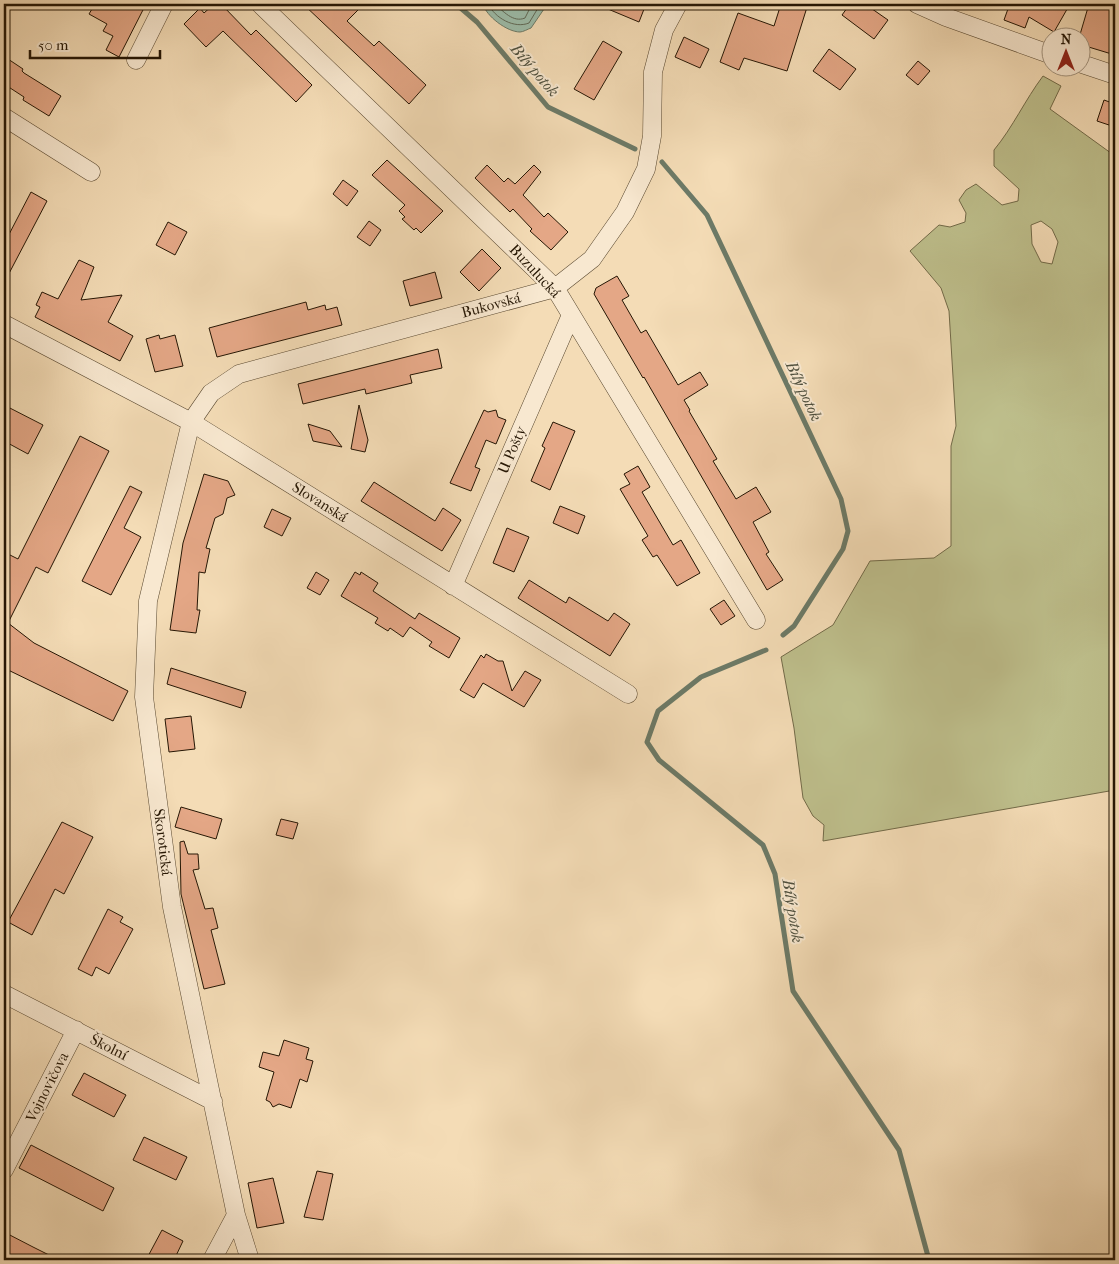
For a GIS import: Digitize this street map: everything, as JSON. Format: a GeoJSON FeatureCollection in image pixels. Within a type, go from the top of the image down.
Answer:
{"type":"FeatureCollection","features":[{"type":"Feature","properties":{"kind":"street"},"geometry":{"type":"LineString","coordinates":[[136,60],[164,4]]}},
{"type":"Feature","properties":{"kind":"street","name":"Buzulucká"},"geometry":{"type":"LineString","coordinates":[[260,4],[555,288],[756,620]]}},
{"type":"Feature","properties":{"kind":"street","name":"Bukovská"},"geometry":{"type":"LineString","coordinates":[[191,422],[211,393],[240,374],[555,288],[592,260],[625,212],[646,169],[652,136],[653,72],[664,30],[678,4]]}},
{"type":"Feature","properties":{"kind":"street"},"geometry":{"type":"LineString","coordinates":[[917,4],[946,17],[1042,51]]}},
{"type":"Feature","properties":{"kind":"street"},"geometry":{"type":"LineString","coordinates":[[1092,67],[1115,75]]}},
{"type":"Feature","properties":{"kind":"street"},"geometry":{"type":"LineString","coordinates":[[4,117],[91,172]]}},
{"type":"Feature","properties":{"kind":"street","name":"U Pošty"},"geometry":{"type":"LineString","coordinates":[[453,586],[571,315]]}},
{"type":"Feature","properties":{"kind":"street","name":"Slovanská"},"geometry":{"type":"LineString","coordinates":[[4,324],[191,422],[628,694]]}},
{"type":"Feature","properties":{"kind":"street","name":"Skorotická"},"geometry":{"type":"LineString","coordinates":[[191,422],[148,601],[144,697],[172,907],[236,1214],[250,1260]]}},
{"type":"Feature","properties":{"kind":"street","name":"Školní"},"geometry":{"type":"LineString","coordinates":[[4,994],[213,1101]]}},
{"type":"Feature","properties":{"kind":"street","name":"Vojnovičova"},"geometry":{"type":"LineString","coordinates":[[4,1170],[76,1030]]}},
{"type":"Feature","properties":{"kind":"street"},"geometry":{"type":"LineString","coordinates":[[212,1260],[236,1214]]}},
{"type":"Feature","properties":{"kind":"green space"},"geometry":{"type":"Polygon","coordinates":[[[1042,78],[1047,78],[1061,86],[1050,109],[1115,156],[1115,790],[823,841],[824,825],[813,816],[803,798],[794,728],[781,657],[833,625],[870,561],[934,558],[951,546],[951,446],[956,426],[949,311],[941,288],[910,251],[939,225],[950,227],[965,222],[966,213],[959,200],[966,190],[976,184],[1002,205],[1018,201],[1019,189],[994,166],[994,150],[1042,78]],[[1041,221],[1031,225],[1032,244],[1041,262],[1052,264],[1058,242],[1052,229],[1041,221]]]}},
{"type":"Feature","properties":{"kind":"water"},"geometry":{"type":"Polygon","coordinates":[[[483,4],[543,4],[544,9],[531,28],[520,32],[503,26],[488,13],[483,4]]]}},
{"type":"Feature","properties":{"kind":"building"},"geometry":{"type":"Polygon","coordinates":[[[95,4],[146,4],[119,57],[106,50],[113,36],[103,31],[107,24],[89,14],[95,4]]]}},
{"type":"Feature","properties":{"kind":"building"},"geometry":{"type":"Polygon","coordinates":[[[214,4],[221,4],[251,35],[256,30],[312,85],[296,102],[223,31],[206,47],[184,24],[200,8],[204,13],[214,4]]]}},
{"type":"Feature","properties":{"kind":"building"},"geometry":{"type":"Polygon","coordinates":[[[303,4],[364,4],[347,21],[374,46],[379,41],[426,85],[409,104],[303,4]]]}},
{"type":"Feature","properties":{"kind":"building"},"geometry":{"type":"Polygon","coordinates":[[[596,4],[646,4],[639,22],[596,4]]]}},
{"type":"Feature","properties":{"kind":"building"},"geometry":{"type":"Polygon","coordinates":[[[781,4],[808,4],[787,71],[744,58],[739,70],[720,62],[738,13],[774,26],[781,4]]]}},
{"type":"Feature","properties":{"kind":"building"},"geometry":{"type":"Polygon","coordinates":[[[850,4],[865,4],[888,20],[874,39],[842,15],[850,4]]]}},
{"type":"Feature","properties":{"kind":"building"},"geometry":{"type":"Polygon","coordinates":[[[1006,4],[1070,4],[1056,28],[1047,28],[1029,17],[1025,28],[1004,20],[1009,6],[1006,4]]]}},
{"type":"Feature","properties":{"kind":"building"},"geometry":{"type":"Polygon","coordinates":[[[1089,4],[1115,4],[1115,55],[1092,48],[1092,28],[1082,28],[1089,4]]]}},
{"type":"Feature","properties":{"kind":"building"},"geometry":{"type":"Polygon","coordinates":[[[684,37],[709,49],[700,68],[675,57],[684,37]]]}},
{"type":"Feature","properties":{"kind":"building"},"geometry":{"type":"Polygon","coordinates":[[[603,41],[622,52],[594,100],[574,89],[603,41]]]}},
{"type":"Feature","properties":{"kind":"building"},"geometry":{"type":"Polygon","coordinates":[[[829,49],[856,69],[840,90],[813,71],[829,49]]]}},
{"type":"Feature","properties":{"kind":"building"},"geometry":{"type":"Polygon","coordinates":[[[8,59],[23,69],[24,73],[61,96],[49,116],[23,100],[24,97],[4,84],[4,67],[8,59]]]}},
{"type":"Feature","properties":{"kind":"building"},"geometry":{"type":"Polygon","coordinates":[[[918,61],[930,71],[918,85],[906,75],[918,61]]]}},
{"type":"Feature","properties":{"kind":"building"},"geometry":{"type":"Polygon","coordinates":[[[1104,100],[1115,104],[1115,127],[1097,121],[1104,100]]]}},
{"type":"Feature","properties":{"kind":"building"},"geometry":{"type":"Polygon","coordinates":[[[387,160],[443,211],[421,233],[416,228],[414,230],[402,219],[405,217],[399,211],[405,205],[372,175],[387,160]]]}},
{"type":"Feature","properties":{"kind":"building"},"geometry":{"type":"Polygon","coordinates":[[[487,165],[504,182],[508,178],[515,184],[534,165],[541,172],[523,195],[544,217],[548,213],[568,232],[551,250],[530,231],[532,229],[513,209],[510,212],[475,178],[487,165]]]}},
{"type":"Feature","properties":{"kind":"building"},"geometry":{"type":"Polygon","coordinates":[[[343,180],[358,191],[347,206],[333,194],[343,180]]]}},
{"type":"Feature","properties":{"kind":"building"},"geometry":{"type":"Polygon","coordinates":[[[31,192],[47,201],[4,283],[4,244],[31,192]]]}},
{"type":"Feature","properties":{"kind":"building"},"geometry":{"type":"Polygon","coordinates":[[[369,221],[381,230],[370,246],[357,237],[369,221]]]}},
{"type":"Feature","properties":{"kind":"building"},"geometry":{"type":"Polygon","coordinates":[[[168,222],[187,232],[175,255],[156,245],[168,222]]]}},
{"type":"Feature","properties":{"kind":"building"},"geometry":{"type":"Polygon","coordinates":[[[482,249],[501,268],[479,291],[460,272],[482,249]]]}},
{"type":"Feature","properties":{"kind":"building"},"geometry":{"type":"Polygon","coordinates":[[[79,260],[94,267],[81,300],[122,295],[108,322],[133,336],[120,361],[35,317],[40,307],[36,305],[42,292],[58,299],[79,260]]]}},
{"type":"Feature","properties":{"kind":"building"},"geometry":{"type":"Polygon","coordinates":[[[435,272],[442,298],[410,306],[403,281],[435,272]]]}},
{"type":"Feature","properties":{"kind":"building"},"geometry":{"type":"Polygon","coordinates":[[[617,276],[629,296],[622,300],[641,333],[646,330],[678,385],[700,372],[708,385],[684,400],[717,459],[713,461],[736,499],[756,487],[771,512],[753,522],[769,552],[766,554],[783,580],[767,590],[594,294],[596,288],[617,276]]]}},
{"type":"Feature","properties":{"kind":"building"},"geometry":{"type":"Polygon","coordinates":[[[306,302],[308,310],[325,305],[326,310],[337,307],[342,325],[217,357],[209,328],[306,302]]]}},
{"type":"Feature","properties":{"kind":"building"},"geometry":{"type":"Polygon","coordinates":[[[159,335],[160,339],[175,335],[183,366],[155,372],[146,339],[159,335]]]}},
{"type":"Feature","properties":{"kind":"building"},"geometry":{"type":"Polygon","coordinates":[[[438,349],[442,368],[410,375],[412,383],[366,394],[365,389],[303,404],[298,384],[438,349]]]}},
{"type":"Feature","properties":{"kind":"building"},"geometry":{"type":"Polygon","coordinates":[[[4,405],[43,425],[28,454],[4,441],[4,405]]]}},
{"type":"Feature","properties":{"kind":"building"},"geometry":{"type":"Polygon","coordinates":[[[359,405],[368,440],[365,452],[351,449],[359,405]]]}},
{"type":"Feature","properties":{"kind":"building"},"geometry":{"type":"Polygon","coordinates":[[[484,410],[488,412],[496,410],[498,417],[506,420],[496,444],[486,440],[475,467],[480,469],[471,491],[450,483],[484,410]]]}},
{"type":"Feature","properties":{"kind":"building"},"geometry":{"type":"Polygon","coordinates":[[[553,422],[575,431],[550,490],[531,481],[545,448],[542,446],[553,422]]]}},
{"type":"Feature","properties":{"kind":"building"},"geometry":{"type":"Polygon","coordinates":[[[308,424],[330,431],[342,447],[313,441],[308,424]]]}},
{"type":"Feature","properties":{"kind":"building"},"geometry":{"type":"Polygon","coordinates":[[[80,436],[109,451],[48,573],[36,567],[8,623],[34,643],[128,691],[113,721],[4,668],[4,552],[18,559],[80,436]]]}},
{"type":"Feature","properties":{"kind":"building"},"geometry":{"type":"Polygon","coordinates":[[[638,466],[650,487],[642,492],[673,545],[681,540],[700,573],[677,586],[657,555],[653,557],[642,540],[648,536],[620,489],[630,484],[624,474],[638,466]]]}},
{"type":"Feature","properties":{"kind":"building"},"geometry":{"type":"Polygon","coordinates":[[[204,474],[228,481],[235,495],[227,498],[223,514],[215,518],[206,548],[210,549],[205,573],[199,572],[197,610],[200,610],[196,633],[170,630],[183,543],[204,474]]]}},
{"type":"Feature","properties":{"kind":"building"},"geometry":{"type":"Polygon","coordinates":[[[374,482],[435,521],[443,508],[461,520],[442,551],[361,501],[374,482]]]}},
{"type":"Feature","properties":{"kind":"building"},"geometry":{"type":"Polygon","coordinates":[[[130,486],[142,492],[124,528],[141,537],[111,595],[82,581],[130,486]]]}},
{"type":"Feature","properties":{"kind":"building"},"geometry":{"type":"Polygon","coordinates":[[[560,506],[585,516],[578,534],[553,523],[560,506]]]}},
{"type":"Feature","properties":{"kind":"building"},"geometry":{"type":"Polygon","coordinates":[[[272,509],[291,518],[282,536],[264,527],[272,509]]]}},
{"type":"Feature","properties":{"kind":"building"},"geometry":{"type":"Polygon","coordinates":[[[507,528],[529,537],[514,572],[493,563],[507,528]]]}},
{"type":"Feature","properties":{"kind":"building"},"geometry":{"type":"Polygon","coordinates":[[[316,572],[329,580],[320,595],[307,588],[316,572]]]}},
{"type":"Feature","properties":{"kind":"building"},"geometry":{"type":"Polygon","coordinates":[[[355,572],[360,575],[361,572],[378,583],[373,591],[415,619],[419,613],[460,638],[449,658],[429,646],[432,642],[410,627],[403,637],[390,628],[388,631],[375,623],[378,618],[341,596],[355,572]]]}},
{"type":"Feature","properties":{"kind":"building"},"geometry":{"type":"Polygon","coordinates":[[[529,580],[566,603],[569,597],[608,621],[614,613],[630,624],[610,656],[518,598],[529,580]]]}},
{"type":"Feature","properties":{"kind":"building"},"geometry":{"type":"Polygon","coordinates":[[[724,600],[735,616],[721,625],[710,609],[724,600]]]}},
{"type":"Feature","properties":{"kind":"building"},"geometry":{"type":"Polygon","coordinates":[[[486,654],[498,661],[503,661],[512,691],[525,671],[541,680],[524,707],[483,683],[474,698],[460,690],[481,655],[484,658],[486,654]]]}},
{"type":"Feature","properties":{"kind":"building"},"geometry":{"type":"Polygon","coordinates":[[[171,668],[246,692],[241,708],[167,684],[171,668]]]}},
{"type":"Feature","properties":{"kind":"building"},"geometry":{"type":"Polygon","coordinates":[[[191,716],[195,749],[169,752],[165,719],[191,716]]]}},
{"type":"Feature","properties":{"kind":"building"},"geometry":{"type":"Polygon","coordinates":[[[181,807],[222,819],[216,839],[175,827],[181,807]]]}},
{"type":"Feature","properties":{"kind":"building"},"geometry":{"type":"Polygon","coordinates":[[[281,819],[298,823],[293,839],[276,835],[281,819]]]}},
{"type":"Feature","properties":{"kind":"building"},"geometry":{"type":"Polygon","coordinates":[[[62,822],[93,837],[64,894],[55,889],[32,935],[8,922],[62,822]]]}},
{"type":"Feature","properties":{"kind":"building"},"geometry":{"type":"Polygon","coordinates":[[[184,841],[188,854],[198,854],[199,869],[193,870],[205,909],[213,908],[218,928],[211,930],[225,984],[204,989],[181,894],[180,842],[184,841]]]}},
{"type":"Feature","properties":{"kind":"building"},"geometry":{"type":"Polygon","coordinates":[[[108,909],[123,917],[120,922],[133,929],[109,974],[96,967],[92,976],[78,969],[108,909]]]}},
{"type":"Feature","properties":{"kind":"building"},"geometry":{"type":"Polygon","coordinates":[[[284,1040],[309,1048],[306,1059],[313,1061],[307,1082],[300,1079],[291,1108],[279,1104],[273,1107],[266,1100],[274,1072],[259,1067],[263,1052],[279,1056],[284,1040]]]}},
{"type":"Feature","properties":{"kind":"building"},"geometry":{"type":"Polygon","coordinates":[[[84,1073],[126,1095],[114,1117],[72,1095],[84,1073]]]}},
{"type":"Feature","properties":{"kind":"building"},"geometry":{"type":"Polygon","coordinates":[[[144,1137],[187,1157],[176,1180],[133,1160],[144,1137]]]}},
{"type":"Feature","properties":{"kind":"building"},"geometry":{"type":"Polygon","coordinates":[[[31,1145],[114,1188],[103,1211],[19,1168],[31,1145]]]}},
{"type":"Feature","properties":{"kind":"building"},"geometry":{"type":"Polygon","coordinates":[[[317,1171],[333,1174],[323,1220],[304,1217],[317,1171]]]}},
{"type":"Feature","properties":{"kind":"building"},"geometry":{"type":"Polygon","coordinates":[[[273,1178],[284,1223],[257,1228],[248,1183],[273,1178]]]}},
{"type":"Feature","properties":{"kind":"building"},"geometry":{"type":"Polygon","coordinates":[[[162,1230],[183,1241],[174,1260],[146,1260],[162,1230]]]}},
{"type":"Feature","properties":{"kind":"building"},"geometry":{"type":"Polygon","coordinates":[[[4,1232],[33,1247],[59,1260],[4,1260],[4,1232]]]}},
{"type":"Feature","properties":{"kind":"waterway","name":"Bílý potok"},"geometry":{"type":"LineString","coordinates":[[456,4],[477,22],[548,107],[635,149]]}},
{"type":"Feature","properties":{"kind":"waterway","name":"Bílý potok"},"geometry":{"type":"LineString","coordinates":[[662,162],[707,215],[841,499],[848,531],[843,549],[794,626],[783,635]]}},
{"type":"Feature","properties":{"kind":"waterway","name":"Bílý potok"},"geometry":{"type":"LineString","coordinates":[[766,650],[701,677],[658,711],[647,742],[659,760],[763,845],[775,874],[793,991],[899,1150],[929,1260]]}}]}
